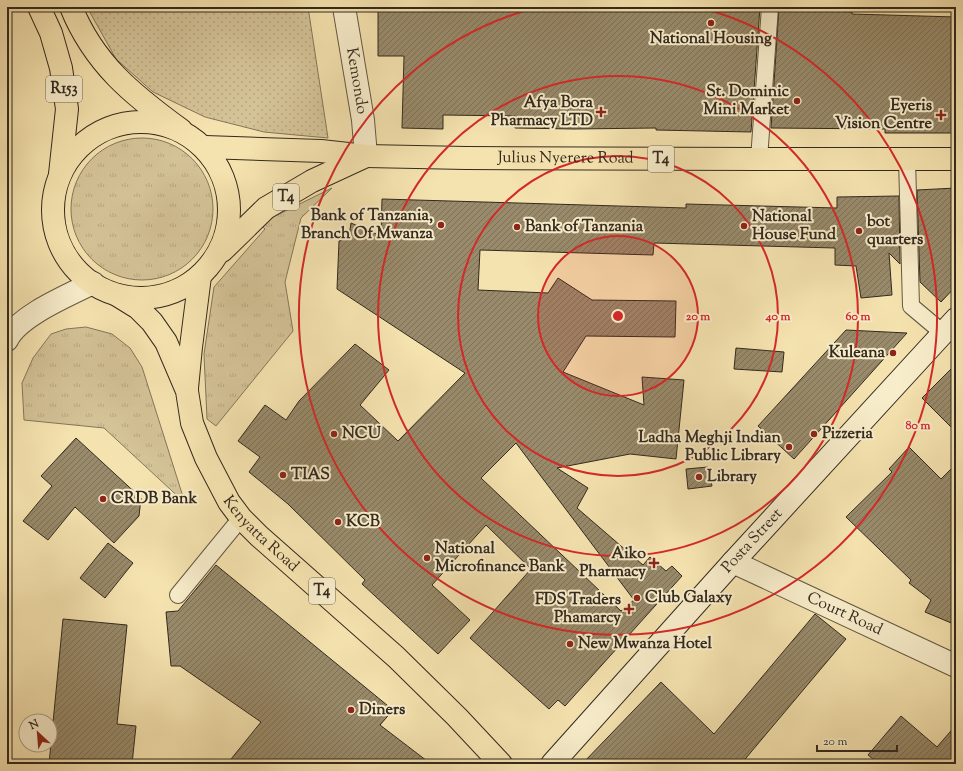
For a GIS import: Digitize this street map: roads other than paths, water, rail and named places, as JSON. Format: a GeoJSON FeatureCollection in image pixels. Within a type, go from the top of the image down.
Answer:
{"type":"FeatureCollection","features":[{"type":"Feature","properties":{"kind":"main road","name":"R153"},"geometry":{"type":"LineString","coordinates":[[39,7],[51,33],[61,68],[67,110],[60,174]]}},
{"type":"Feature","properties":{"kind":"main road"},"geometry":{"type":"LineString","coordinates":[[71,7],[77,21],[100,59],[133,94],[181,130],[205,148],[222,172],[230,202],[228,231],[217,256],[200,276],[173,292],[142,298],[117,295],[93,283],[70,263],[56,235],[52,204],[60,174],[77,148],[106,128],[140,121],[181,130]]}},
{"type":"Feature","properties":{"kind":"main road","name":"Kemondo"},"geometry":{"type":"LineString","coordinates":[[344,7],[363,120],[366,156]]}},
{"type":"Feature","properties":{"kind":"main road","name":"Julius Nyerere Road"},"geometry":{"type":"LineString","coordinates":[[205,148],[321,151],[366,156],[474,158],[956,159]]}},
{"type":"Feature","properties":{"kind":"main road","name":"Julius Nyerere Road"},"geometry":{"type":"LineString","coordinates":[[217,256],[266,208],[312,182],[366,156]]}},
{"type":"Feature","properties":{"kind":"main road","name":"Kenyatta Road"},"geometry":{"type":"LineString","coordinates":[[200,276],[187,391],[192,423],[206,458],[229,502],[241,518],[259,536],[396,657],[457,717],[501,764]]}},
{"type":"Feature","properties":{"kind":"main road"},"geometry":{"type":"LineString","coordinates":[[8,334],[26,319],[93,283]]}},
{"type":"Feature","properties":{"kind":"main road","name":"Kenyatta Road"},"geometry":{"type":"LineString","coordinates":[[117,295],[138,308],[152,322],[166,342],[187,391]]}},
{"type":"Feature","properties":{"kind":"main road","name":"Posta Street"},"geometry":{"type":"LineString","coordinates":[[552,764],[733,562],[950,326]]}},
{"type":"Feature","properties":{"kind":"main road","name":"Court Road"},"geometry":{"type":"LineString","coordinates":[[733,562],[956,666]]}},
{"type":"Feature","properties":{"kind":"lane"},"geometry":{"type":"LineString","coordinates":[[759,159],[770,7]]}},
{"type":"Feature","properties":{"kind":"lane"},"geometry":{"type":"LineString","coordinates":[[907,159],[911,306],[950,326]]}},
{"type":"Feature","properties":{"kind":"lane"},"geometry":{"type":"LineString","coordinates":[[178,595],[241,518]]}},
{"type":"Feature","properties":{"kind":"place","name":"National Housing"},"geometry":{"type":"Point","coordinates":[711,23]}},
{"type":"Feature","properties":{"kind":"place","name":"St. Dominic Mini Market"},"geometry":{"type":"Point","coordinates":[797,101]}},
{"type":"Feature","properties":{"kind":"place","name":"Afya Bora Pharmacy LTD"},"geometry":{"type":"Point","coordinates":[601,112]}},
{"type":"Feature","properties":{"kind":"place","name":"Eyeris Vision Centre"},"geometry":{"type":"Point","coordinates":[941,115]}},
{"type":"Feature","properties":{"kind":"place","name":"Bank of Tanzania, Branch Of Mwanza"},"geometry":{"type":"Point","coordinates":[441,225]}},
{"type":"Feature","properties":{"kind":"place","name":"National House Fund"},"geometry":{"type":"Point","coordinates":[744,226]}},
{"type":"Feature","properties":{"kind":"place","name":"Bank of Tanzania"},"geometry":{"type":"Point","coordinates":[517,227]}},
{"type":"Feature","properties":{"kind":"place","name":"bot quarters"},"geometry":{"type":"Point","coordinates":[859,231]}},
{"type":"Feature","properties":{"kind":"place","name":"Kuleana"},"geometry":{"type":"Point","coordinates":[893,353]}},
{"type":"Feature","properties":{"kind":"place","name":"NCU"},"geometry":{"type":"Point","coordinates":[334,434]}},
{"type":"Feature","properties":{"kind":"place","name":"Pizzeria"},"geometry":{"type":"Point","coordinates":[814,434]}},
{"type":"Feature","properties":{"kind":"place","name":"Ladha Meghji Indian Public Library"},"geometry":{"type":"Point","coordinates":[789,447]}},
{"type":"Feature","properties":{"kind":"place","name":"TIAS"},"geometry":{"type":"Point","coordinates":[283,475]}},
{"type":"Feature","properties":{"kind":"place","name":"Library"},"geometry":{"type":"Point","coordinates":[699,477]}},
{"type":"Feature","properties":{"kind":"place","name":"CRDB Bank"},"geometry":{"type":"Point","coordinates":[103,499]}},
{"type":"Feature","properties":{"kind":"place","name":"KCB"},"geometry":{"type":"Point","coordinates":[338,522]}},
{"type":"Feature","properties":{"kind":"place","name":"National Microfinance Bank"},"geometry":{"type":"Point","coordinates":[427,558]}},
{"type":"Feature","properties":{"kind":"place","name":"Aiko Pharmacy"},"geometry":{"type":"Point","coordinates":[654,563]}},
{"type":"Feature","properties":{"kind":"place","name":"Club Galaxy"},"geometry":{"type":"Point","coordinates":[637,598]}},
{"type":"Feature","properties":{"kind":"place","name":"FDS Traders Phamarcy"},"geometry":{"type":"Point","coordinates":[629,609]}},
{"type":"Feature","properties":{"kind":"place","name":"New Mwanza Hotel"},"geometry":{"type":"Point","coordinates":[570,644]}},
{"type":"Feature","properties":{"kind":"place","name":"Diners"},"geometry":{"type":"Point","coordinates":[351,710]}}]}
